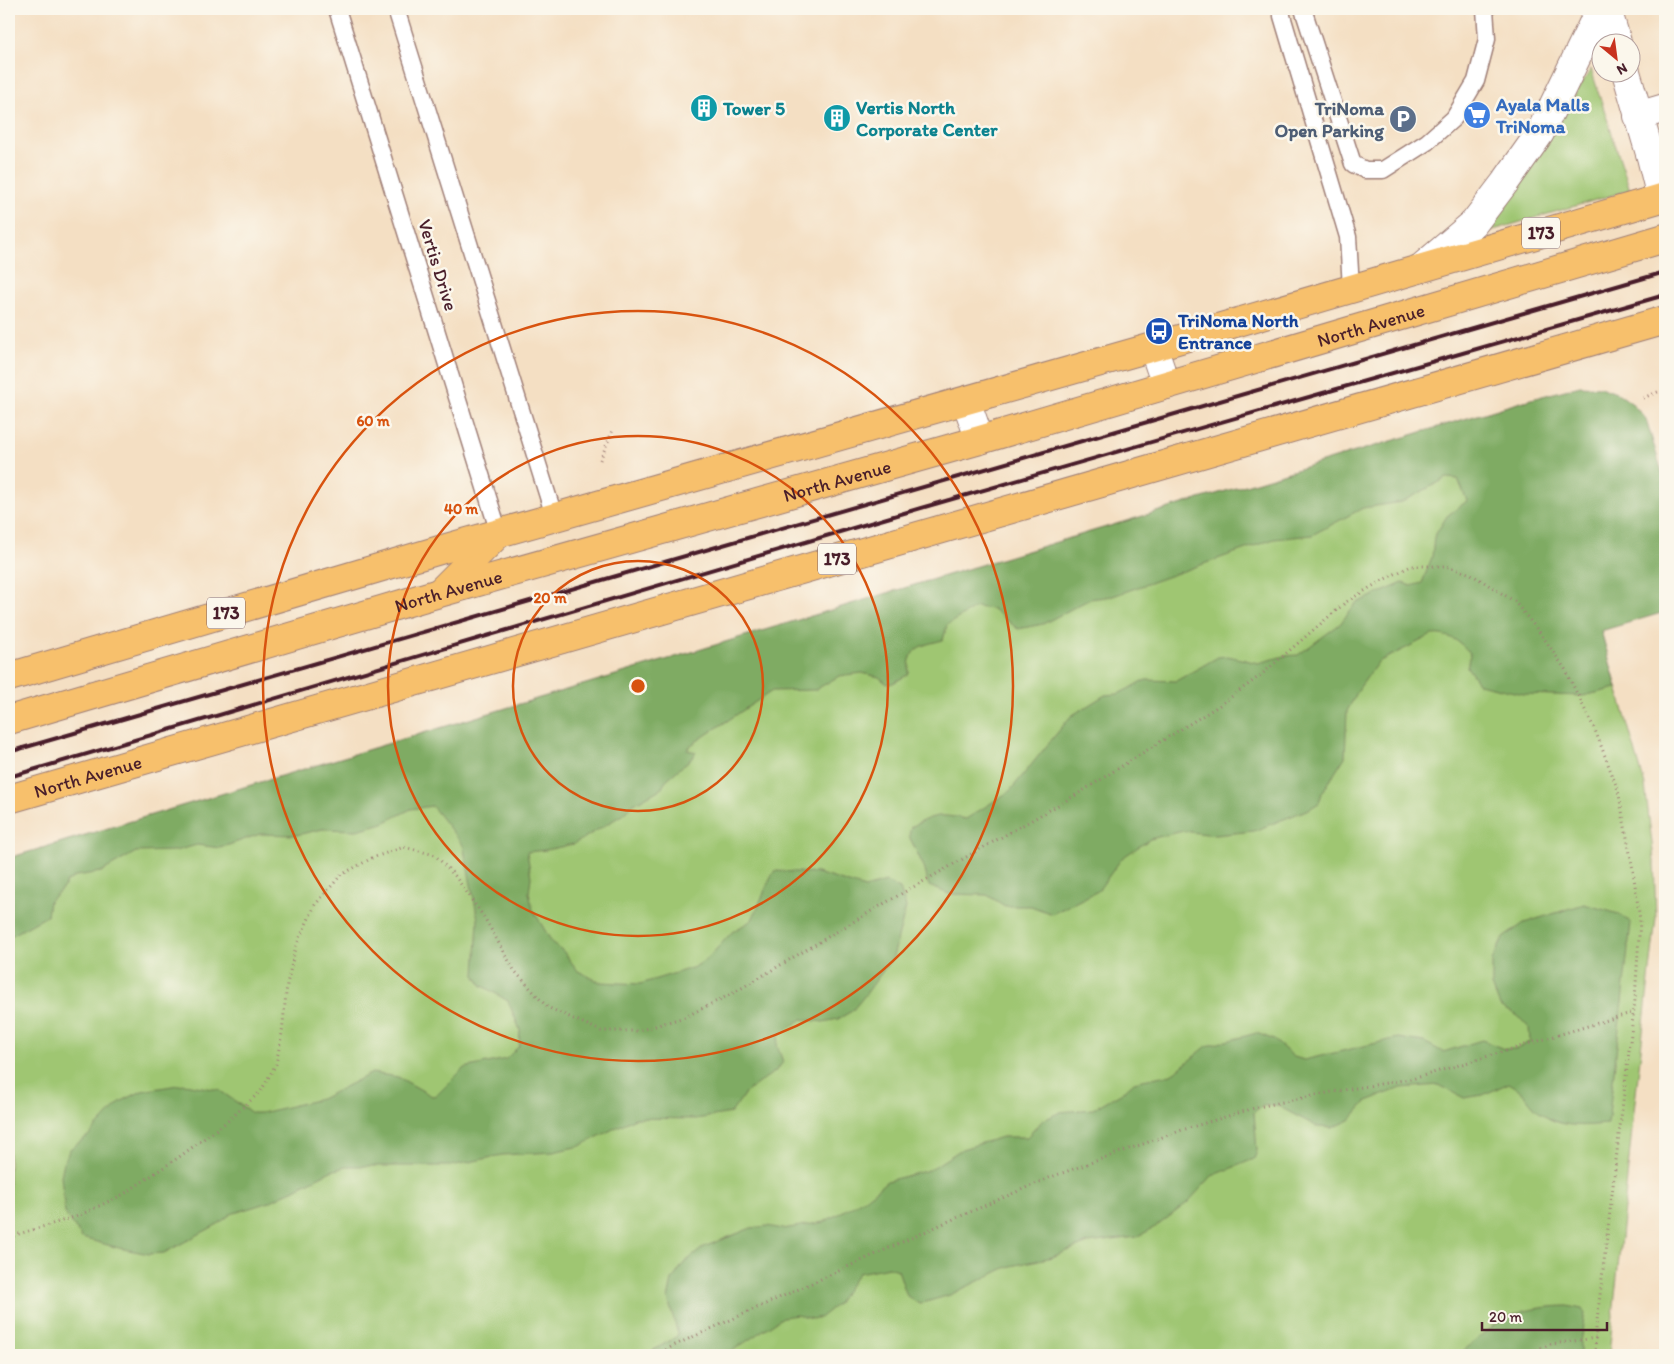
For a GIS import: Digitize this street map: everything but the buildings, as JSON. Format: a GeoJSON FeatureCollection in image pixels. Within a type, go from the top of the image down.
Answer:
{"type":"FeatureCollection","features":[{"type":"Feature","properties":{"kind":"main road","name":"173"},"geometry":{"type":"LineString","coordinates":[[9,677],[499,533],[1153,347],[1663,197]]}},
{"type":"Feature","properties":{"kind":"main road"},"geometry":{"type":"LineString","coordinates":[[1663,197],[1665,238]]}},
{"type":"Feature","properties":{"kind":"main road","name":"North Avenue"},"geometry":{"type":"LineString","coordinates":[[9,720],[439,593],[980,440],[1665,238]]}},
{"type":"Feature","properties":{"kind":"main road","name":"North Avenue"},"geometry":{"type":"LineString","coordinates":[[9,799],[1665,320]]}},
{"type":"Feature","properties":{"kind":"main road"},"geometry":{"type":"LineString","coordinates":[[555,518],[606,546]]}},
{"type":"Feature","properties":{"kind":"main road"},"geometry":{"type":"LineString","coordinates":[[439,593],[499,533]]}},
{"type":"Feature","properties":{"kind":"street"},"geometry":{"type":"LineString","coordinates":[[1421,268],[1474,223],[1540,133],[1600,9]]}},
{"type":"Feature","properties":{"kind":"street"},"geometry":{"type":"LineString","coordinates":[[1607,9],[1614,32]]}},
{"type":"Feature","properties":{"kind":"street"},"geometry":{"type":"LineString","coordinates":[[1629,82],[1663,197]]}},
{"type":"Feature","properties":{"kind":"street"},"geometry":{"type":"LineString","coordinates":[[1638,116],[1665,108]]}},
{"type":"Feature","properties":{"kind":"street"},"geometry":{"type":"LineString","coordinates":[[1153,347],[1166,385]]}},
{"type":"Feature","properties":{"kind":"street"},"geometry":{"type":"LineString","coordinates":[[966,401],[980,440]]}},
{"type":"Feature","properties":{"kind":"lane","name":"Vertis Drive"},"geometry":{"type":"LineString","coordinates":[[337,9],[499,533]]}},
{"type":"Feature","properties":{"kind":"lane","name":"Vertis Drive"},"geometry":{"type":"LineString","coordinates":[[396,9],[464,233],[555,518]]}},
{"type":"Feature","properties":{"kind":"lane"},"geometry":{"type":"LineString","coordinates":[[1351,288],[1346,229],[1282,12],[1305,9],[1353,164],[1366,170],[1383,170],[1427,142],[1454,118],[1476,82],[1487,39],[1485,9]]}},
{"type":"Feature","properties":{"kind":"path"},"geometry":{"type":"LineString","coordinates":[[1643,398],[1665,389]]}},
{"type":"Feature","properties":{"kind":"path"},"geometry":{"type":"LineString","coordinates":[[600,460],[613,430]]}},
{"type":"Feature","properties":{"kind":"path"},"geometry":{"type":"LineString","coordinates":[[9,1237],[78,1216],[124,1194],[182,1155],[229,1120],[261,1091],[276,1064],[282,1033],[287,984],[296,946],[315,906],[341,875],[372,858],[404,847],[435,855],[461,884],[484,917],[514,970],[547,1007],[601,1031],[638,1031],[685,1017],[735,992],[884,903],[1076,796],[1220,705],[1261,675],[1346,602],[1381,581],[1411,566],[1446,566],[1472,574],[1514,601],[1541,634],[1565,669],[1594,730],[1618,790],[1632,864],[1640,920],[1634,1012],[1595,1355]]}},
{"type":"Feature","properties":{"kind":"path"},"geometry":{"type":"LineString","coordinates":[[657,1355],[948,1221],[1052,1177],[1182,1130],[1258,1106],[1416,1078],[1634,1012]]}},
{"type":"Feature","properties":{"kind":"path"},"geometry":{"type":"LineString","coordinates":[[1522,1355],[1551,1344],[1596,1338]]}},
{"type":"Feature","properties":{"kind":"green space"},"geometry":{"type":"Polygon","coordinates":[[[1591,69],[1592,82],[1595,82],[1630,190],[1490,231],[1591,69]]]}},
{"type":"Feature","properties":{"kind":"green space"},"geometry":{"type":"Polygon","coordinates":[[[1580,386],[1600,387],[1619,394],[1634,405],[1646,419],[1665,482],[1665,612],[1601,631],[1617,688],[1583,696],[1523,694],[1479,684],[1467,667],[1470,655],[1467,650],[1454,639],[1443,635],[1432,635],[1378,662],[1360,687],[1347,711],[1345,757],[1322,793],[1319,803],[1309,809],[1254,831],[1215,835],[1183,831],[1150,839],[1122,858],[1098,891],[1052,914],[1031,906],[1005,906],[987,895],[949,894],[929,886],[924,867],[909,836],[911,827],[937,816],[966,819],[1010,791],[1071,716],[1105,695],[1118,694],[1146,680],[1176,681],[1218,657],[1228,656],[1258,663],[1284,656],[1298,655],[1340,624],[1356,603],[1403,583],[1411,586],[1422,583],[1432,557],[1434,537],[1447,516],[1467,501],[1458,479],[1447,478],[1402,502],[1363,508],[1312,535],[1274,539],[1113,596],[1090,599],[1043,624],[1018,629],[993,609],[976,607],[947,625],[943,640],[917,649],[911,658],[909,674],[893,683],[887,684],[879,677],[862,673],[839,676],[815,690],[772,691],[691,745],[687,750],[696,752],[693,757],[666,780],[662,788],[634,804],[622,815],[574,844],[527,852],[531,877],[529,893],[533,910],[553,944],[563,951],[578,971],[600,982],[640,984],[695,967],[709,957],[732,932],[752,920],[772,874],[776,871],[817,873],[865,888],[886,882],[900,889],[906,907],[893,957],[866,994],[852,1011],[838,1019],[823,1022],[802,1019],[779,1035],[777,1045],[783,1062],[777,1070],[746,1092],[731,1113],[696,1119],[635,1118],[580,1146],[553,1152],[502,1155],[451,1166],[349,1166],[331,1171],[269,1202],[231,1214],[218,1224],[164,1253],[149,1254],[82,1238],[65,1213],[61,1176],[64,1162],[70,1149],[88,1136],[120,1102],[142,1091],[184,1084],[219,1090],[252,1113],[261,1113],[321,1099],[372,1073],[398,1077],[432,1096],[437,1095],[464,1068],[506,1059],[519,1046],[520,1030],[508,1001],[481,985],[475,975],[478,919],[463,845],[432,806],[411,809],[383,823],[357,830],[323,829],[296,835],[260,834],[220,848],[197,845],[175,851],[136,852],[101,872],[76,876],[65,883],[65,886],[49,901],[47,916],[9,937],[9,858],[1531,399],[1580,386]]]}},
{"type":"Feature","properties":{"kind":"green space"},"geometry":{"type":"Polygon","coordinates":[[[1531,399],[1645,785],[1654,860],[1656,918],[1609,1355],[9,1355],[9,858],[1531,399]]]}},
{"type":"Feature","properties":{"kind":"green space"},"geometry":{"type":"Polygon","coordinates":[[[1584,904],[1619,914],[1631,923],[1608,1124],[1571,1125],[1553,1120],[1537,1110],[1522,1092],[1509,1083],[1483,1095],[1464,1098],[1439,1085],[1401,1088],[1367,1101],[1350,1120],[1332,1128],[1318,1127],[1276,1105],[1262,1106],[1254,1112],[1257,1151],[1254,1159],[1212,1176],[1187,1203],[1157,1226],[1137,1237],[1088,1243],[1052,1257],[1007,1267],[950,1295],[919,1304],[907,1296],[898,1270],[889,1267],[858,1273],[837,1304],[821,1317],[812,1319],[797,1315],[783,1317],[726,1355],[645,1355],[678,1334],[668,1299],[672,1280],[684,1263],[704,1247],[751,1228],[767,1226],[783,1229],[824,1222],[866,1198],[887,1181],[929,1170],[962,1149],[1002,1137],[1027,1137],[1042,1121],[1060,1112],[1093,1109],[1124,1091],[1134,1082],[1171,1074],[1207,1046],[1257,1033],[1274,1040],[1294,1057],[1304,1060],[1398,1038],[1424,1042],[1443,1052],[1482,1040],[1504,1049],[1518,1049],[1530,1041],[1529,1028],[1518,1016],[1500,1006],[1492,986],[1492,961],[1503,938],[1524,923],[1584,904]]]}},
{"type":"Feature","properties":{"kind":"green space"},"geometry":{"type":"Polygon","coordinates":[[[1567,1306],[1582,1309],[1585,1313],[1580,1342],[1580,1355],[1457,1355],[1490,1328],[1508,1317],[1517,1313],[1546,1307],[1567,1306]]]}},
{"type":"Feature","properties":{"kind":"railway"},"geometry":{"type":"LineString","coordinates":[[9,752],[1665,272]]}},
{"type":"Feature","properties":{"kind":"railway"},"geometry":{"type":"LineString","coordinates":[[9,777],[921,508],[1665,295]]}},
{"type":"Feature","properties":{"kind":"place","name":"Tower 5"},"geometry":{"type":"Point","coordinates":[704,108]}},
{"type":"Feature","properties":{"kind":"place","name":"Ayala Malls TriNoma"},"geometry":{"type":"Point","coordinates":[1477,115]}},
{"type":"Feature","properties":{"kind":"place","name":"Vertis North Corporate Center"},"geometry":{"type":"Point","coordinates":[837,118]}},
{"type":"Feature","properties":{"kind":"place","name":"TriNoma Open Parking"},"geometry":{"type":"Point","coordinates":[1403,119]}},
{"type":"Feature","properties":{"kind":"place","name":"TriNoma North Entrance"},"geometry":{"type":"Point","coordinates":[1159,331]}}]}
